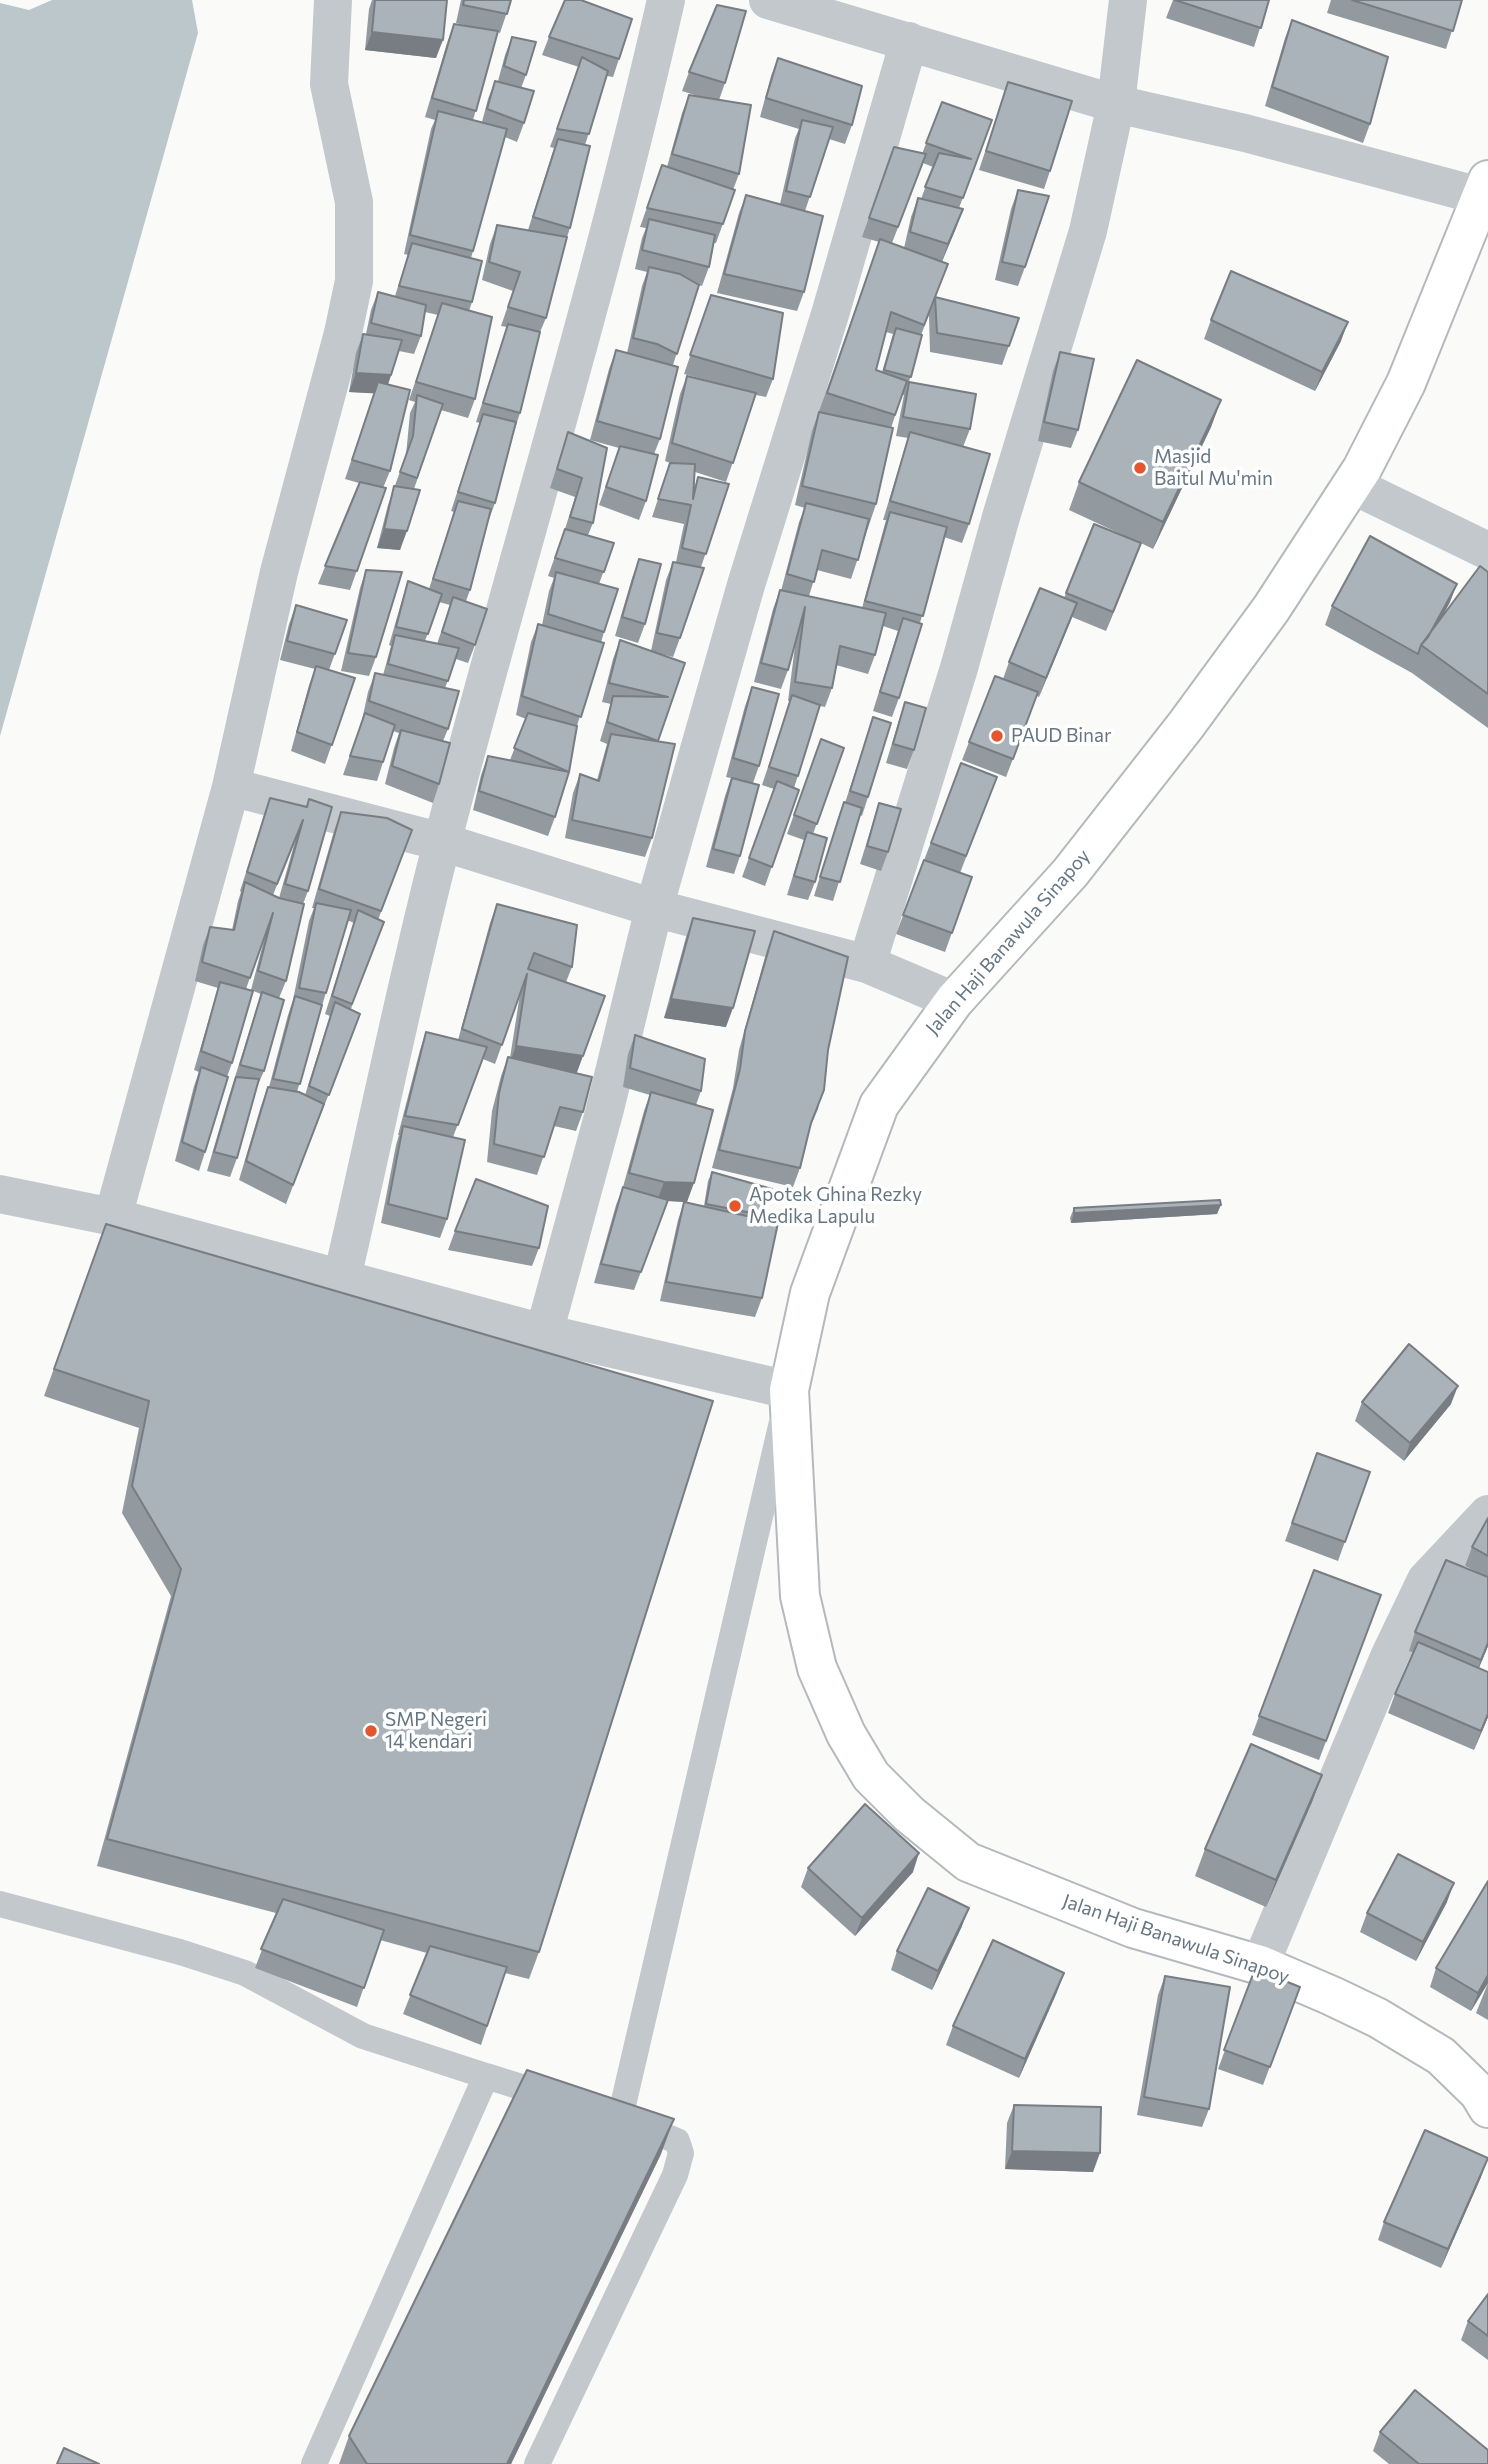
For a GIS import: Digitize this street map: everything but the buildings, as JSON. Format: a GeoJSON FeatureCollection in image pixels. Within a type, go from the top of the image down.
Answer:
{"type":"FeatureCollection","features":[{"type":"Feature","properties":{"kind":"highway","name":"Jalan Haji Banawula Sinapoy"},"geometry":{"type":"LineString","coordinates":[[1486,188],[1406,383],[1352,485],[1271,609],[1186,725],[1070,873],[954,1001],[879,1105],[810,1293],[789,1390],[800,1597],[817,1668],[846,1734],[872,1776],[909,1814],[968,1862],[1133,1928],[1260,1965],[1378,2018],[1441,2056],[1479,2093],[1488,2108]]}},
{"type":"Feature","properties":{"kind":"street"},"geometry":{"type":"LineString","coordinates":[[113,1217],[231,787],[279,572],[343,333],[354,281],[354,202],[329,84],[332,0]]}},
{"type":"Feature","properties":{"kind":"street"},"geometry":{"type":"LineString","coordinates":[[342,1278],[442,842],[568,385],[642,104],[666,0]]}},
{"type":"Feature","properties":{"kind":"street"},"geometry":{"type":"LineString","coordinates":[[768,0],[1116,104],[1486,188]]}},
{"type":"Feature","properties":{"kind":"street"},"geometry":{"type":"LineString","coordinates":[[867,964],[959,668],[1009,491],[1088,231],[1116,104],[1128,0]]}},
{"type":"Feature","properties":{"kind":"street"},"geometry":{"type":"LineString","coordinates":[[544,1333],[605,1109],[654,908],[746,585],[831,311],[909,41]]}},
{"type":"Feature","properties":{"kind":"street"},"geometry":{"type":"LineString","coordinates":[[1352,485],[1488,551]]}},
{"type":"Feature","properties":{"kind":"street"},"geometry":{"type":"LineString","coordinates":[[231,787],[442,842],[654,908],[867,964],[954,1001]]}},
{"type":"Feature","properties":{"kind":"street"},"geometry":{"type":"LineString","coordinates":[[0,1194],[113,1217],[544,1333],[789,1390]]}},
{"type":"Feature","properties":{"kind":"street"},"geometry":{"type":"LineString","coordinates":[[1260,1965],[1389,1657],[1426,1580],[1488,1514]]}},
{"type":"Feature","properties":{"kind":"lane"},"geometry":{"type":"LineString","coordinates":[[620,2118],[789,1390]]}},
{"type":"Feature","properties":{"kind":"lane"},"geometry":{"type":"LineString","coordinates":[[0,1904],[180,1952],[244,1973],[363,2036],[620,2118],[677,2141],[681,2153],[679,2162],[537,2464]]}},
{"type":"Feature","properties":{"kind":"lane"},"geometry":{"type":"LineString","coordinates":[[314,2464],[486,2076]]}},
{"type":"Feature","properties":{"kind":"shaded area"},"geometry":{"type":"Polygon","coordinates":[[[52,0],[192,0],[198,33],[0,736],[0,3],[29,10],[52,0]]]}},
{"type":"Feature","properties":{"kind":"place","name":"Masjid Baitul Mu'min"},"geometry":{"type":"Point","coordinates":[1140,468]}},
{"type":"Feature","properties":{"kind":"place","name":"PAUD Binar"},"geometry":{"type":"Point","coordinates":[997,736]}},
{"type":"Feature","properties":{"kind":"place","name":"Apotek Ghina Rezky Medika Lapulu"},"geometry":{"type":"Point","coordinates":[735,1206]}},
{"type":"Feature","properties":{"kind":"place","name":"SMP Negeri 14 kendari"},"geometry":{"type":"Point","coordinates":[371,1731]}}]}
